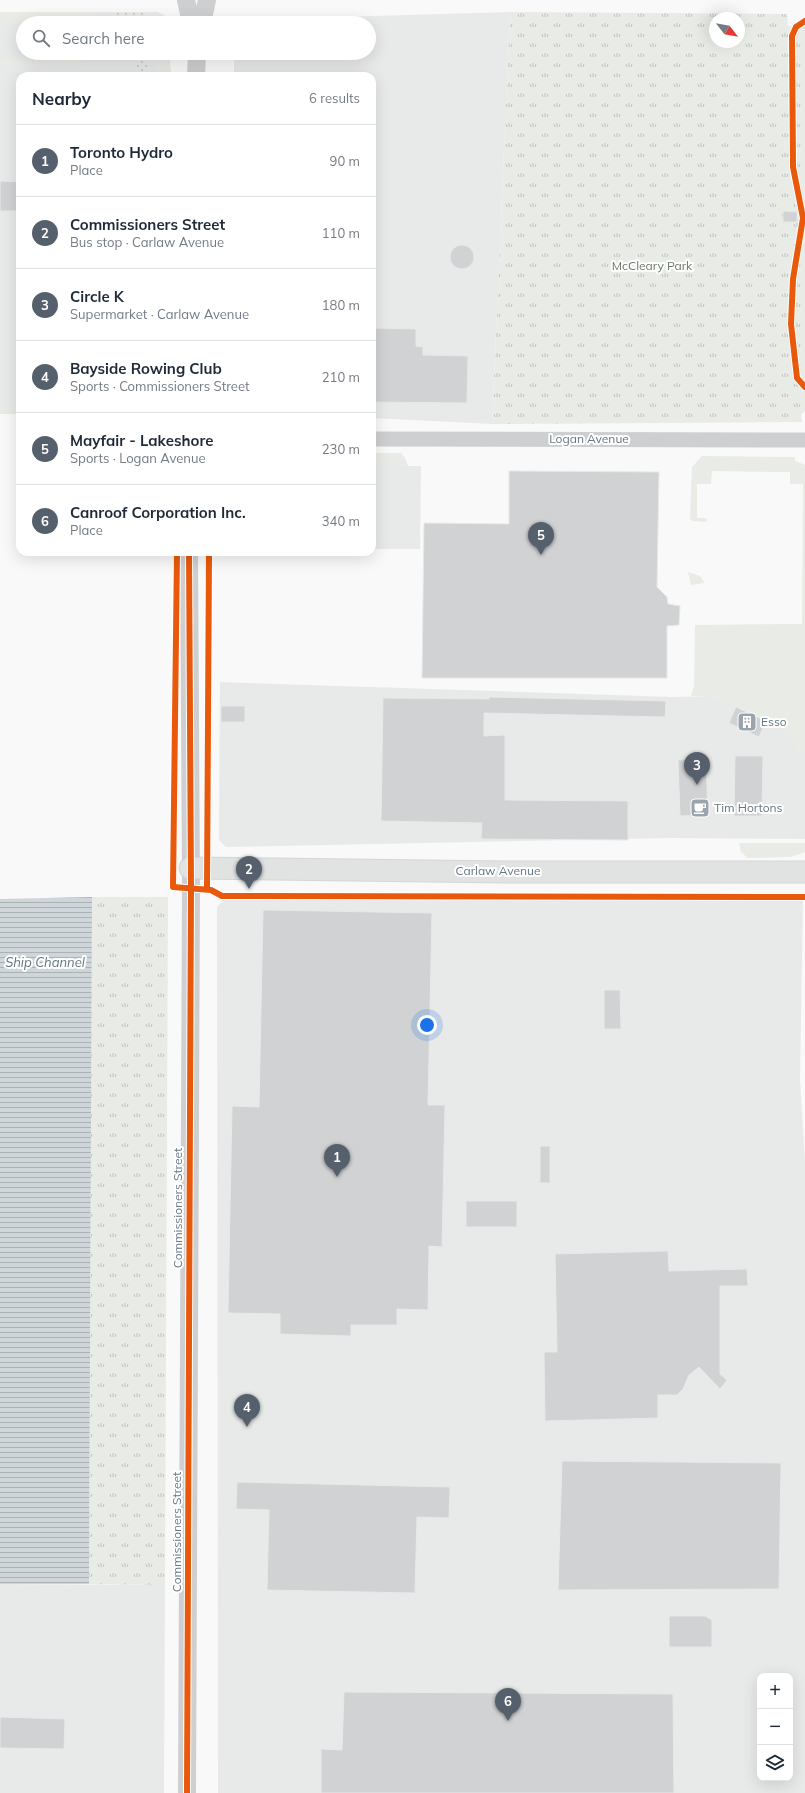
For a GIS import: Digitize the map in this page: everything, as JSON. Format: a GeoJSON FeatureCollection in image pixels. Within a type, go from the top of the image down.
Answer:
{"type":"FeatureCollection","features":[{"type":"Feature","properties":{"kind":"main road","name":"Carlaw Avenue"},"geometry":{"type":"LineString","coordinates":[[190,868],[518,872],[805,872]]}},
{"type":"Feature","properties":{"kind":"street"},"geometry":{"type":"LineString","coordinates":[[186,0],[189,16]]}},
{"type":"Feature","properties":{"kind":"street"},"geometry":{"type":"LineString","coordinates":[[204,16],[207,0]]}},
{"type":"Feature","properties":{"kind":"street"},"geometry":{"type":"LineString","coordinates":[[196,72],[197,60]]}},
{"type":"Feature","properties":{"kind":"street","name":"Logan Avenue"},"geometry":{"type":"LineString","coordinates":[[376,439],[805,440]]}},
{"type":"Feature","properties":{"kind":"street","name":"Commissioners Street"},"geometry":{"type":"LineString","coordinates":[[187,1793],[190,868],[189,556]]}},
{"type":"Feature","properties":{"kind":"shaded area"},"geometry":{"type":"Polygon","coordinates":[[[0,12],[157,12],[165,16],[16,16],[16,60],[170,60],[171,72],[16,72],[16,414],[0,414],[0,12]]]}},
{"type":"Feature","properties":{"kind":"shaded area"},"geometry":{"type":"Polygon","coordinates":[[[510,12],[492,424],[376,418],[376,72],[234,72],[234,60],[376,60],[376,16],[372,16],[510,12]]]}},
{"type":"Feature","properties":{"kind":"shaded area"},"geometry":{"type":"Polygon","coordinates":[[[376,466],[421,466],[420,549],[376,549],[376,466]]]}},
{"type":"Feature","properties":{"kind":"shaded area"},"geometry":{"type":"Polygon","coordinates":[[[220,682],[672,697],[712,696],[777,724],[792,739],[798,749],[805,753],[805,839],[671,838],[226,847],[219,840],[220,682]]]}},
{"type":"Feature","properties":{"kind":"shaded area"},"geometry":{"type":"Polygon","coordinates":[[[225,898],[803,898],[800,1080],[805,1162],[805,1793],[218,1793],[217,907],[225,898]]]}},
{"type":"Feature","properties":{"kind":"shaded area"},"geometry":{"type":"Polygon","coordinates":[[[0,1584],[165,1585],[164,1793],[0,1793],[0,1584]]]}},
{"type":"Feature","properties":{"kind":"green space"},"geometry":{"type":"Polygon","coordinates":[[[0,12],[94,12],[97,16],[16,16],[16,23],[0,23],[0,12]]]}},
{"type":"Feature","properties":{"kind":"green space"},"geometry":{"type":"Polygon","coordinates":[[[112,12],[148,12],[148,16],[112,16],[112,12]]]}},
{"type":"Feature","properties":{"kind":"green space"},"geometry":{"type":"Polygon","coordinates":[[[157,12],[165,16],[157,16],[157,12]]]}},
{"type":"Feature","properties":{"kind":"green space","name":"McCleary Park"},"geometry":{"type":"Polygon","coordinates":[[[510,12],[709,13],[709,48],[745,48],[745,14],[787,14],[788,26],[805,26],[805,411],[801,414],[802,422],[492,424],[510,12]]]}},
{"type":"Feature","properties":{"kind":"green space"},"geometry":{"type":"Polygon","coordinates":[[[0,59],[60,60],[60,66],[0,65],[0,59]]]}},
{"type":"Feature","properties":{"kind":"green space"},"geometry":{"type":"Polygon","coordinates":[[[64,60],[81,60],[81,66],[64,66],[64,60]]]}},
{"type":"Feature","properties":{"kind":"green space"},"geometry":{"type":"Polygon","coordinates":[[[136,60],[148,60],[148,72],[136,72],[136,60]]]}},
{"type":"Feature","properties":{"kind":"green space"},"geometry":{"type":"Polygon","coordinates":[[[157,60],[170,60],[171,72],[156,72],[157,60]]]}},
{"type":"Feature","properties":{"kind":"green space"},"geometry":{"type":"Polygon","coordinates":[[[0,407],[16,407],[16,414],[0,414],[0,407]]]}},
{"type":"Feature","properties":{"kind":"green space"},"geometry":{"type":"Polygon","coordinates":[[[376,453],[401,453],[408,466],[376,466],[376,453]]]}},
{"type":"Feature","properties":{"kind":"green space"},"geometry":{"type":"Polygon","coordinates":[[[702,456],[795,457],[795,461],[805,465],[805,753],[798,749],[792,739],[777,724],[712,696],[691,696],[694,686],[695,625],[802,624],[803,484],[790,484],[790,472],[712,471],[711,484],[697,484],[697,518],[706,518],[707,520],[705,522],[693,521],[690,519],[692,467],[702,456]]]}},
{"type":"Feature","properties":{"kind":"green space"},"geometry":{"type":"Polygon","coordinates":[[[688,572],[700,576],[705,583],[691,585],[688,572]]]}},
{"type":"Feature","properties":{"kind":"green space"},"geometry":{"type":"Polygon","coordinates":[[[739,843],[805,843],[805,852],[791,857],[748,858],[741,852],[739,843]]]}},
{"type":"Feature","properties":{"kind":"green space"},"geometry":{"type":"Polygon","coordinates":[[[92,897],[168,897],[165,1585],[89,1584],[92,897]]]}},
{"type":"Feature","properties":{"kind":"water","name":"Ship Channel"},"geometry":{"type":"Polygon","coordinates":[[[92,897],[89,1584],[0,1584],[0,899],[92,897]]]}},
{"type":"Feature","properties":{"kind":"building"},"geometry":{"type":"Polygon","coordinates":[[[0,181],[16,182],[16,211],[0,211],[0,181]]]}},
{"type":"Feature","properties":{"kind":"building"},"geometry":{"type":"Polygon","coordinates":[[[783,211],[797,212],[797,222],[783,222],[783,211]]]}},
{"type":"Feature","properties":{"kind":"building"},"geometry":{"type":"Polygon","coordinates":[[[462,245],[467,246],[473,252],[473,262],[467,268],[462,269],[457,268],[451,262],[450,257],[451,252],[457,246],[462,245]]]}},
{"type":"Feature","properties":{"kind":"building"},"geometry":{"type":"Polygon","coordinates":[[[376,328],[416,329],[416,346],[423,347],[423,355],[468,356],[467,403],[376,402],[376,328]]]}},
{"type":"Feature","properties":{"kind":"building"},"geometry":{"type":"Polygon","coordinates":[[[509,471],[659,472],[657,587],[667,597],[668,604],[680,606],[679,625],[667,626],[667,678],[422,678],[424,523],[509,524],[509,471]]]}},
{"type":"Feature","properties":{"kind":"building"},"geometry":{"type":"Polygon","coordinates":[[[489,697],[666,701],[665,717],[484,713],[484,736],[505,735],[505,800],[628,801],[628,840],[481,839],[482,823],[381,821],[383,698],[489,699],[489,697]]]}},
{"type":"Feature","properties":{"kind":"building"},"geometry":{"type":"Polygon","coordinates":[[[221,706],[245,706],[245,722],[221,722],[221,706]]]}},
{"type":"Feature","properties":{"kind":"building","name":"Esso"},"geometry":{"type":"Polygon","coordinates":[[[736,707],[766,721],[759,737],[729,723],[736,707]]]}},
{"type":"Feature","properties":{"kind":"building"},"geometry":{"type":"Polygon","coordinates":[[[735,756],[763,756],[762,816],[734,816],[735,756]]]}},
{"type":"Feature","properties":{"kind":"building"},"geometry":{"type":"Polygon","coordinates":[[[706,759],[708,815],[680,816],[678,760],[706,759]]]}},
{"type":"Feature","properties":{"kind":"building"},"geometry":{"type":"Polygon","coordinates":[[[263,910],[432,913],[428,1105],[445,1105],[442,1247],[429,1246],[428,1310],[397,1309],[397,1325],[351,1325],[351,1336],[280,1334],[280,1314],[228,1313],[232,1106],[259,1107],[263,910]]]}},
{"type":"Feature","properties":{"kind":"building"},"geometry":{"type":"Polygon","coordinates":[[[604,990],[620,990],[621,1029],[604,1029],[604,990]]]}},
{"type":"Feature","properties":{"kind":"building"},"geometry":{"type":"Polygon","coordinates":[[[540,1146],[550,1146],[550,1183],[540,1183],[540,1146]]]}},
{"type":"Feature","properties":{"kind":"building"},"geometry":{"type":"Polygon","coordinates":[[[466,1201],[517,1201],[517,1227],[466,1227],[466,1201]]]}},
{"type":"Feature","properties":{"kind":"building"},"geometry":{"type":"Polygon","coordinates":[[[668,1251],[669,1271],[747,1269],[748,1286],[720,1286],[720,1374],[727,1380],[720,1389],[699,1367],[689,1375],[683,1389],[677,1395],[658,1395],[658,1418],[545,1421],[544,1352],[557,1352],[555,1254],[668,1251]]]}},
{"type":"Feature","properties":{"kind":"building"},"geometry":{"type":"Polygon","coordinates":[[[562,1461],[781,1463],[779,1589],[558,1590],[562,1461]]]}},
{"type":"Feature","properties":{"kind":"building"},"geometry":{"type":"Polygon","coordinates":[[[237,1482],[450,1487],[449,1518],[417,1517],[415,1593],[267,1590],[269,1510],[236,1509],[237,1482]]]}},
{"type":"Feature","properties":{"kind":"building"},"geometry":{"type":"Polygon","coordinates":[[[669,1616],[705,1616],[712,1620],[712,1647],[669,1647],[669,1616]]]}},
{"type":"Feature","properties":{"kind":"building"},"geometry":{"type":"Polygon","coordinates":[[[344,1692],[673,1694],[674,1793],[321,1793],[321,1749],[342,1750],[344,1692]]]}},
{"type":"Feature","properties":{"kind":"building"},"geometry":{"type":"Polygon","coordinates":[[[0,1717],[65,1719],[64,1749],[0,1748],[0,1717]]]}},
{"type":"Feature","properties":{"kind":"cycle path"},"geometry":{"type":"LineString","coordinates":[[805,21],[796,27],[792,36],[793,167],[803,218],[793,279],[791,324],[797,378],[805,387]]}},
{"type":"Feature","properties":{"kind":"cycle path"},"geometry":{"type":"LineString","coordinates":[[177,556],[173,887],[211,890],[222,896],[805,897]]}},
{"type":"Feature","properties":{"kind":"cycle path"},"geometry":{"type":"LineString","coordinates":[[187,1793],[191,888],[189,556]]}},
{"type":"Feature","properties":{"kind":"cycle path"},"geometry":{"type":"LineString","coordinates":[[207,889],[209,556]]}},
{"type":"Feature","properties":{"kind":"place","name":"Mayfair - Lakeshore"},"geometry":{"type":"Point","coordinates":[541,555]}},
{"type":"Feature","properties":{"kind":"place","name":"Esso"},"geometry":{"type":"Point","coordinates":[747,722]}},
{"type":"Feature","properties":{"kind":"place","name":"Circle K"},"geometry":{"type":"Point","coordinates":[697,785]}},
{"type":"Feature","properties":{"kind":"place","name":"Tim Hortons"},"geometry":{"type":"Point","coordinates":[700,808]}},
{"type":"Feature","properties":{"kind":"place","name":"Commissioners Street"},"geometry":{"type":"Point","coordinates":[249,889]}},
{"type":"Feature","properties":{"kind":"place","name":"Toronto Hydro"},"geometry":{"type":"Point","coordinates":[337,1177]}},
{"type":"Feature","properties":{"kind":"place","name":"Bayside Rowing Club"},"geometry":{"type":"Point","coordinates":[247,1427]}},
{"type":"Feature","properties":{"kind":"place","name":"Canroof Corporation Inc."},"geometry":{"type":"Point","coordinates":[508,1721]}}]}
